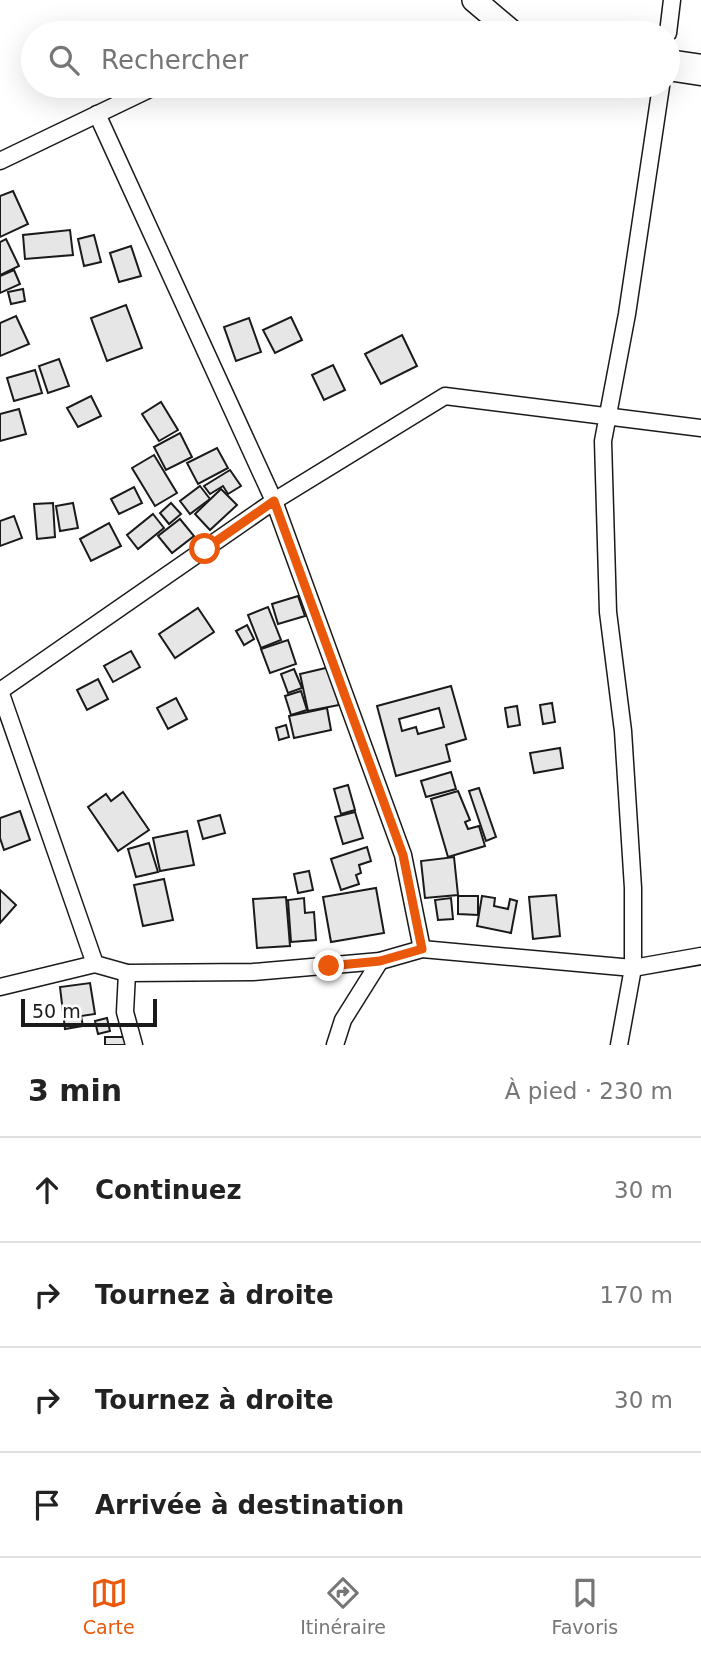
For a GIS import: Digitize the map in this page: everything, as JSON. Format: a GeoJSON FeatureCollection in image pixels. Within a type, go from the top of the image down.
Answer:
{"type":"FeatureCollection","features":[{"type":"Feature","properties":{"kind":"highway"},"geometry":{"type":"LineString","coordinates":[[680,66],[701,69]]}},
{"type":"Feature","properties":{"kind":"street"},"geometry":{"type":"LineString","coordinates":[[474,0],[499,21]]}},
{"type":"Feature","properties":{"kind":"street"},"geometry":{"type":"LineString","coordinates":[[669,21],[671,0]]}},
{"type":"Feature","properties":{"kind":"street"},"geometry":{"type":"LineString","coordinates":[[0,161],[131,98]]}},
{"type":"Feature","properties":{"kind":"street"},"geometry":{"type":"LineString","coordinates":[[619,1045],[633,968],[633,888],[623,731],[608,612],[603,441],[628,314],[659,98]]}},
{"type":"Feature","properties":{"kind":"street"},"geometry":{"type":"LineString","coordinates":[[97,114],[274,501],[403,855],[422,949]]}},
{"type":"Feature","properties":{"kind":"street"},"geometry":{"type":"LineString","coordinates":[[95,964],[0,691],[274,501],[445,396],[701,428]]}},
{"type":"Feature","properties":{"kind":"street"},"geometry":{"type":"LineString","coordinates":[[0,987],[95,964],[127,973],[253,972],[380,961],[422,949],[633,968],[701,956]]}},
{"type":"Feature","properties":{"kind":"street"},"geometry":{"type":"LineString","coordinates":[[335,1045],[343,1020],[380,961]]}},
{"type":"Feature","properties":{"kind":"street"},"geometry":{"type":"LineString","coordinates":[[127,973],[125,1012],[134,1045]]}},
{"type":"Feature","properties":{"kind":"building"},"geometry":{"type":"Polygon","coordinates":[[[13,191],[28,224],[0,237],[0,196],[13,191]]]}},
{"type":"Feature","properties":{"kind":"building"},"geometry":{"type":"Polygon","coordinates":[[[70,230],[73,255],[25,259],[23,235],[70,230]]]}},
{"type":"Feature","properties":{"kind":"building"},"geometry":{"type":"Polygon","coordinates":[[[94,235],[101,262],[84,266],[78,239],[94,235]]]}},
{"type":"Feature","properties":{"kind":"building"},"geometry":{"type":"Polygon","coordinates":[[[6,239],[19,266],[0,275],[0,242],[6,239]]]}},
{"type":"Feature","properties":{"kind":"building"},"geometry":{"type":"Polygon","coordinates":[[[131,246],[141,276],[119,282],[110,253],[131,246]]]}},
{"type":"Feature","properties":{"kind":"building"},"geometry":{"type":"Polygon","coordinates":[[[14,270],[20,284],[0,293],[0,276],[14,270]]]}},
{"type":"Feature","properties":{"kind":"building"},"geometry":{"type":"Polygon","coordinates":[[[23,289],[25,301],[11,304],[8,292],[23,289]]]}},
{"type":"Feature","properties":{"kind":"building"},"geometry":{"type":"Polygon","coordinates":[[[126,305],[142,348],[107,361],[91,318],[126,305]]]}},
{"type":"Feature","properties":{"kind":"building"},"geometry":{"type":"Polygon","coordinates":[[[16,316],[29,344],[0,356],[0,323],[16,316]]]}},
{"type":"Feature","properties":{"kind":"building"},"geometry":{"type":"Polygon","coordinates":[[[291,317],[302,340],[275,353],[263,330],[291,317]]]}},
{"type":"Feature","properties":{"kind":"building"},"geometry":{"type":"Polygon","coordinates":[[[249,318],[261,352],[236,361],[224,327],[249,318]]]}},
{"type":"Feature","properties":{"kind":"building"},"geometry":{"type":"Polygon","coordinates":[[[402,335],[417,366],[381,384],[365,354],[402,335]]]}},
{"type":"Feature","properties":{"kind":"building"},"geometry":{"type":"Polygon","coordinates":[[[59,359],[69,386],[48,393],[39,366],[59,359]]]}},
{"type":"Feature","properties":{"kind":"building"},"geometry":{"type":"Polygon","coordinates":[[[333,365],[345,390],[324,400],[312,375],[333,365]]]}},
{"type":"Feature","properties":{"kind":"building"},"geometry":{"type":"Polygon","coordinates":[[[35,370],[42,393],[14,401],[7,378],[35,370]]]}},
{"type":"Feature","properties":{"kind":"building"},"geometry":{"type":"Polygon","coordinates":[[[91,396],[101,416],[78,427],[67,408],[91,396]]]}},
{"type":"Feature","properties":{"kind":"building"},"geometry":{"type":"Polygon","coordinates":[[[161,402],[178,430],[159,441],[142,414],[161,402]]]}},
{"type":"Feature","properties":{"kind":"building"},"geometry":{"type":"Polygon","coordinates":[[[19,409],[26,434],[0,441],[0,414],[19,409]]]}},
{"type":"Feature","properties":{"kind":"building"},"geometry":{"type":"Polygon","coordinates":[[[180,433],[192,457],[166,470],[154,447],[180,433]]]}},
{"type":"Feature","properties":{"kind":"building"},"geometry":{"type":"Polygon","coordinates":[[[217,448],[228,468],[198,484],[187,463],[217,448]]]}},
{"type":"Feature","properties":{"kind":"building"},"geometry":{"type":"Polygon","coordinates":[[[154,455],[177,493],[155,506],[132,468],[154,455]]]}},
{"type":"Feature","properties":{"kind":"building"},"geometry":{"type":"Polygon","coordinates":[[[230,470],[241,486],[228,494],[223,486],[210,494],[204,486],[230,470]]]}},
{"type":"Feature","properties":{"kind":"building"},"geometry":{"type":"Polygon","coordinates":[[[200,486],[210,499],[190,514],[180,501],[200,486]]]}},
{"type":"Feature","properties":{"kind":"building"},"geometry":{"type":"Polygon","coordinates":[[[134,487],[142,503],[119,514],[111,499],[134,487]]]}},
{"type":"Feature","properties":{"kind":"building"},"geometry":{"type":"Polygon","coordinates":[[[221,489],[237,505],[210,530],[195,514],[221,489]]]}},
{"type":"Feature","properties":{"kind":"building"},"geometry":{"type":"Polygon","coordinates":[[[53,503],[55,537],[37,539],[34,504],[53,503]]]}},
{"type":"Feature","properties":{"kind":"building"},"geometry":{"type":"Polygon","coordinates":[[[73,503],[78,528],[60,531],[56,506],[73,503]]]}},
{"type":"Feature","properties":{"kind":"building"},"geometry":{"type":"Polygon","coordinates":[[[171,503],[181,514],[169,524],[160,513],[171,503]]]}},
{"type":"Feature","properties":{"kind":"building"},"geometry":{"type":"Polygon","coordinates":[[[153,514],[164,528],[138,549],[127,535],[153,514]]]}},
{"type":"Feature","properties":{"kind":"building"},"geometry":{"type":"Polygon","coordinates":[[[14,516],[22,538],[0,546],[0,521],[14,516]]]}},
{"type":"Feature","properties":{"kind":"building"},"geometry":{"type":"Polygon","coordinates":[[[180,519],[194,536],[172,553],[158,536],[180,519]]]}},
{"type":"Feature","properties":{"kind":"building"},"geometry":{"type":"Polygon","coordinates":[[[109,523],[121,546],[91,561],[80,539],[109,523]]]}},
{"type":"Feature","properties":{"kind":"building"},"geometry":{"type":"Polygon","coordinates":[[[298,596],[305,616],[278,624],[272,604],[298,596]]]}},
{"type":"Feature","properties":{"kind":"building"},"geometry":{"type":"Polygon","coordinates":[[[268,607],[281,640],[261,648],[248,615],[268,607]]]}},
{"type":"Feature","properties":{"kind":"building"},"geometry":{"type":"Polygon","coordinates":[[[198,608],[214,632],[175,658],[159,634],[198,608]]]}},
{"type":"Feature","properties":{"kind":"building"},"geometry":{"type":"Polygon","coordinates":[[[247,625],[254,639],[244,645],[236,631],[247,625]]]}},
{"type":"Feature","properties":{"kind":"building"},"geometry":{"type":"Polygon","coordinates":[[[288,640],[296,664],[270,673],[261,649],[288,640]]]}},
{"type":"Feature","properties":{"kind":"building"},"geometry":{"type":"Polygon","coordinates":[[[131,651],[140,667],[113,682],[104,666],[131,651]]]}},
{"type":"Feature","properties":{"kind":"building"},"geometry":{"type":"Polygon","coordinates":[[[330,667],[339,705],[308,711],[300,674],[330,667]]]}},
{"type":"Feature","properties":{"kind":"building"},"geometry":{"type":"Polygon","coordinates":[[[294,669],[302,688],[288,693],[281,674],[294,669]]]}},
{"type":"Feature","properties":{"kind":"building"},"geometry":{"type":"Polygon","coordinates":[[[98,679],[108,699],[87,710],[77,690],[98,679]]]}},
{"type":"Feature","properties":{"kind":"building"},"geometry":{"type":"Polygon","coordinates":[[[451,686],[466,739],[446,745],[450,761],[396,776],[377,706],[451,686]],[[439,708],[399,719],[402,731],[416,727],[418,734],[444,727],[439,708]]]}},
{"type":"Feature","properties":{"kind":"building"},"geometry":{"type":"Polygon","coordinates":[[[301,691],[307,710],[291,715],[285,696],[301,691]]]}},
{"type":"Feature","properties":{"kind":"building"},"geometry":{"type":"Polygon","coordinates":[[[176,698],[187,719],[168,729],[157,708],[176,698]]]}},
{"type":"Feature","properties":{"kind":"building"},"geometry":{"type":"Polygon","coordinates":[[[552,703],[555,722],[543,724],[540,705],[552,703]]]}},
{"type":"Feature","properties":{"kind":"building"},"geometry":{"type":"Polygon","coordinates":[[[517,706],[520,725],[508,727],[505,708],[517,706]]]}},
{"type":"Feature","properties":{"kind":"building"},"geometry":{"type":"Polygon","coordinates":[[[327,708],[331,730],[294,738],[289,716],[327,708]]]}},
{"type":"Feature","properties":{"kind":"building"},"geometry":{"type":"Polygon","coordinates":[[[286,725],[289,737],[279,740],[276,728],[286,725]]]}},
{"type":"Feature","properties":{"kind":"building"},"geometry":{"type":"Polygon","coordinates":[[[560,748],[563,768],[534,773],[530,753],[560,748]]]}},
{"type":"Feature","properties":{"kind":"building"},"geometry":{"type":"Polygon","coordinates":[[[451,772],[456,789],[426,797],[421,781],[451,772]]]}},
{"type":"Feature","properties":{"kind":"building"},"geometry":{"type":"Polygon","coordinates":[[[348,785],[355,810],[341,814],[334,789],[348,785]]]}},
{"type":"Feature","properties":{"kind":"building"},"geometry":{"type":"Polygon","coordinates":[[[479,788],[496,837],[486,841],[469,791],[479,788]]]}},
{"type":"Feature","properties":{"kind":"building"},"geometry":{"type":"Polygon","coordinates":[[[458,791],[470,820],[465,822],[468,829],[479,826],[485,846],[448,857],[431,799],[458,791]]]}},
{"type":"Feature","properties":{"kind":"building"},"geometry":{"type":"Polygon","coordinates":[[[123,792],[149,830],[118,851],[88,807],[106,794],[111,801],[123,792]]]}},
{"type":"Feature","properties":{"kind":"building"},"geometry":{"type":"Polygon","coordinates":[[[20,811],[30,840],[4,850],[0,838],[0,818],[20,811]]]}},
{"type":"Feature","properties":{"kind":"building"},"geometry":{"type":"Polygon","coordinates":[[[355,812],[363,838],[343,844],[335,817],[355,812]]]}},
{"type":"Feature","properties":{"kind":"building"},"geometry":{"type":"Polygon","coordinates":[[[220,815],[225,833],[203,839],[198,821],[220,815]]]}},
{"type":"Feature","properties":{"kind":"building"},"geometry":{"type":"Polygon","coordinates":[[[187,831],[194,865],[160,871],[153,838],[187,831]]]}},
{"type":"Feature","properties":{"kind":"building"},"geometry":{"type":"Polygon","coordinates":[[[149,843],[158,872],[136,877],[128,849],[149,843]]]}},
{"type":"Feature","properties":{"kind":"building"},"geometry":{"type":"Polygon","coordinates":[[[367,847],[371,861],[359,865],[361,873],[356,875],[359,884],[341,890],[331,859],[367,847]]]}},
{"type":"Feature","properties":{"kind":"building"},"geometry":{"type":"Polygon","coordinates":[[[454,857],[458,895],[425,898],[421,861],[454,857]]]}},
{"type":"Feature","properties":{"kind":"building"},"geometry":{"type":"Polygon","coordinates":[[[309,871],[313,890],[298,893],[294,874],[309,871]]]}},
{"type":"Feature","properties":{"kind":"building"},"geometry":{"type":"Polygon","coordinates":[[[164,879],[173,920],[143,926],[134,885],[164,879]]]}},
{"type":"Feature","properties":{"kind":"building"},"geometry":{"type":"Polygon","coordinates":[[[376,888],[384,933],[331,942],[323,897],[376,888]]]}},
{"type":"Feature","properties":{"kind":"building"},"geometry":{"type":"Polygon","coordinates":[[[0,890],[16,905],[0,923],[0,890]]]}},
{"type":"Feature","properties":{"kind":"building"},"geometry":{"type":"Polygon","coordinates":[[[556,895],[560,936],[533,939],[529,897],[556,895]]]}},
{"type":"Feature","properties":{"kind":"building"},"geometry":{"type":"Polygon","coordinates":[[[458,896],[478,896],[478,915],[458,914],[458,896]]]}},
{"type":"Feature","properties":{"kind":"building"},"geometry":{"type":"Polygon","coordinates":[[[482,896],[495,898],[494,906],[508,909],[510,899],[517,901],[511,933],[477,926],[482,896]]]}},
{"type":"Feature","properties":{"kind":"building"},"geometry":{"type":"Polygon","coordinates":[[[286,897],[290,946],[257,948],[253,899],[286,897]]]}},
{"type":"Feature","properties":{"kind":"building"},"geometry":{"type":"Polygon","coordinates":[[[304,898],[305,913],[314,912],[316,940],[291,942],[288,900],[304,898]]]}},
{"type":"Feature","properties":{"kind":"building"},"geometry":{"type":"Polygon","coordinates":[[[451,898],[453,919],[438,920],[435,900],[451,898]]]}},
{"type":"Feature","properties":{"kind":"building"},"geometry":{"type":"Polygon","coordinates":[[[90,983],[95,1014],[81,1016],[83,1026],[65,1029],[60,987],[90,983]]]}},
{"type":"Feature","properties":{"kind":"building"},"geometry":{"type":"Polygon","coordinates":[[[107,1018],[110,1031],[98,1034],[95,1021],[107,1018]]]}},
{"type":"Feature","properties":{"kind":"building"},"geometry":{"type":"Polygon","coordinates":[[[105,1037],[126,1037],[126,1045],[105,1045],[105,1037]]]}},
{"type":"Feature","properties":{"kind":"route"},"geometry":{"type":"LineString","coordinates":[[205,549],[274,501],[403,855],[422,949],[380,961],[329,966]]}}]}
